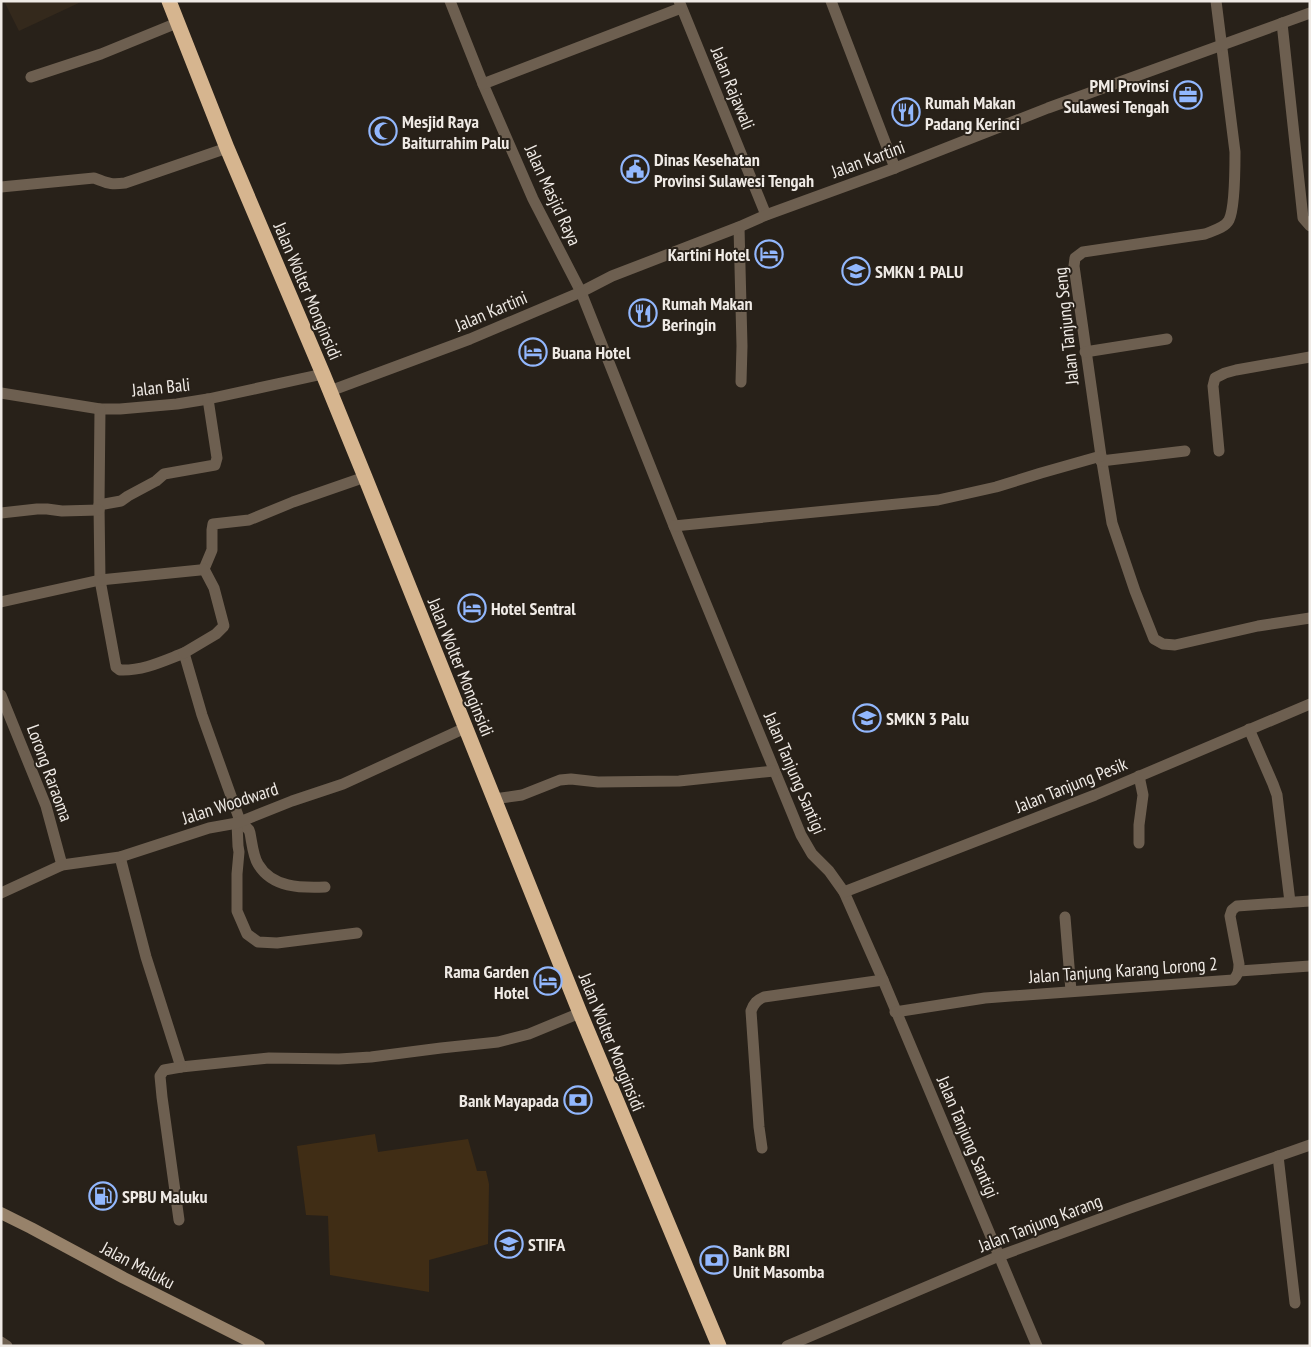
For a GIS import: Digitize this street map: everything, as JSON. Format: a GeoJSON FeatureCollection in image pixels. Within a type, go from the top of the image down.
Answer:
{"type":"FeatureCollection","features":[{"type":"Feature","properties":{"kind":"highway","name":"Jalan Wolter Monginsidi"},"geometry":{"type":"LineString","coordinates":[[169,1],[227,148],[365,477],[580,1013],[719,1346]]}},
{"type":"Feature","properties":{"kind":"main road","name":"Jalan Maluku"},"geometry":{"type":"LineString","coordinates":[[1,1213],[259,1346]]}},
{"type":"Feature","properties":{"kind":"street","name":"Jalan Masjid Raya"},"geometry":{"type":"LineString","coordinates":[[450,1],[483,84],[533,199],[581,292]]}},
{"type":"Feature","properties":{"kind":"street"},"geometry":{"type":"LineString","coordinates":[[831,1],[895,168]]}},
{"type":"Feature","properties":{"kind":"street"},"geometry":{"type":"LineString","coordinates":[[1216,1],[1221,46]]}},
{"type":"Feature","properties":{"kind":"street"},"geometry":{"type":"LineString","coordinates":[[483,84],[680,5]]}},
{"type":"Feature","properties":{"kind":"street","name":"Jalan Rajawali"},"geometry":{"type":"LineString","coordinates":[[680,5],[766,215]]}},
{"type":"Feature","properties":{"kind":"street","name":"Jalan Kartini"},"geometry":{"type":"LineString","coordinates":[[330,391],[470,340],[581,292],[612,276],[766,215],[895,168],[1048,108],[1310,13]]}},
{"type":"Feature","properties":{"kind":"street"},"geometry":{"type":"LineString","coordinates":[[31,77],[101,54],[177,23]]}},
{"type":"Feature","properties":{"kind":"street"},"geometry":{"type":"LineString","coordinates":[[1282,23],[1302,218],[1310,226]]}},
{"type":"Feature","properties":{"kind":"street","name":"Jalan Tanjung Seng"},"geometry":{"type":"LineString","coordinates":[[1221,46],[1235,158],[1232,210],[1228,222],[1220,228],[1205,234],[1083,252],[1075,258],[1074,266],[1085,352],[1101,458],[1112,523],[1135,591],[1154,639],[1163,644],[1175,645],[1258,626],[1310,618]]}},
{"type":"Feature","properties":{"kind":"street"},"geometry":{"type":"LineString","coordinates":[[1,187],[94,178],[113,185],[227,148]]}},
{"type":"Feature","properties":{"kind":"street"},"geometry":{"type":"LineString","coordinates":[[739,227],[741,382]]}},
{"type":"Feature","properties":{"kind":"street","name":"Jalan Tanjung Santigi"},"geometry":{"type":"LineString","coordinates":[[581,292],[800,835],[812,854],[833,876],[844,892],[1037,1346]]}},
{"type":"Feature","properties":{"kind":"street"},"geometry":{"type":"LineString","coordinates":[[1085,352],[1167,339]]}},
{"type":"Feature","properties":{"kind":"street"},"geometry":{"type":"LineString","coordinates":[[1219,451],[1213,386],[1215,378],[1236,370],[1310,357]]}},
{"type":"Feature","properties":{"kind":"street","name":"Jalan Bali"},"geometry":{"type":"LineString","coordinates":[[1,393],[100,409],[120,409],[208,399],[323,374]]}},
{"type":"Feature","properties":{"kind":"street"},"geometry":{"type":"LineString","coordinates":[[1,513],[42,509],[68,511],[99,508],[121,501],[156,481],[164,474],[215,465],[217,458],[208,399]]}},
{"type":"Feature","properties":{"kind":"street"},"geometry":{"type":"LineString","coordinates":[[100,409],[100,580],[116,667],[120,670],[139,669],[163,662],[184,653],[216,634],[224,626],[214,588],[204,569]]}},
{"type":"Feature","properties":{"kind":"street"},"geometry":{"type":"LineString","coordinates":[[674,526],[938,500],[996,487],[1041,473],[1101,458],[1185,451]]}},
{"type":"Feature","properties":{"kind":"street"},"geometry":{"type":"LineString","coordinates":[[204,569],[212,550],[213,524],[249,520],[293,502],[365,477]]}},
{"type":"Feature","properties":{"kind":"street"},"geometry":{"type":"LineString","coordinates":[[1,602],[100,580],[204,569]]}},
{"type":"Feature","properties":{"kind":"street"},"geometry":{"type":"LineString","coordinates":[[184,653],[202,714],[239,822],[237,911],[247,934],[258,942],[277,943],[357,933]]}},
{"type":"Feature","properties":{"kind":"street","name":"Lorong Raraoma"},"geometry":{"type":"LineString","coordinates":[[2,701],[46,806],[62,865]]}},
{"type":"Feature","properties":{"kind":"street","name":"Jalan Tanjung Pesik"},"geometry":{"type":"LineString","coordinates":[[844,892],[1094,796],[1310,704]]}},
{"type":"Feature","properties":{"kind":"street","name":"Jalan Woodward"},"geometry":{"type":"LineString","coordinates":[[1,893],[62,865],[120,857],[208,828],[239,822],[292,801],[343,784],[465,728]]}},
{"type":"Feature","properties":{"kind":"street"},"geometry":{"type":"LineString","coordinates":[[1249,730],[1277,795],[1290,902]]}},
{"type":"Feature","properties":{"kind":"street"},"geometry":{"type":"LineString","coordinates":[[494,799],[522,795],[560,780],[571,779],[598,782],[679,781],[774,771]]}},
{"type":"Feature","properties":{"kind":"street"},"geometry":{"type":"LineString","coordinates":[[1139,776],[1143,795],[1139,843]]}},
{"type":"Feature","properties":{"kind":"street"},"geometry":{"type":"LineString","coordinates":[[239,822],[249,830],[257,862],[269,877],[284,884],[301,888],[325,887]]}},
{"type":"Feature","properties":{"kind":"street"},"geometry":{"type":"LineString","coordinates":[[120,857],[146,957],[181,1067]]}},
{"type":"Feature","properties":{"kind":"street","name":"Jalan Tanjung Karang Lorong 2"},"geometry":{"type":"LineString","coordinates":[[895,1012],[985,998],[1233,980],[1239,970],[1230,916],[1232,910],[1237,906],[1310,901]]}},
{"type":"Feature","properties":{"kind":"street"},"geometry":{"type":"LineString","coordinates":[[1065,917],[1071,991]]}},
{"type":"Feature","properties":{"kind":"street"},"geometry":{"type":"LineString","coordinates":[[1239,970],[1310,966]]}},
{"type":"Feature","properties":{"kind":"street"},"geometry":{"type":"LineString","coordinates":[[762,1148],[751,1011],[753,1005],[757,1000],[764,997],[883,980]]}},
{"type":"Feature","properties":{"kind":"street"},"geometry":{"type":"LineString","coordinates":[[179,1220],[162,1097],[160,1076],[164,1070],[269,1058],[339,1059],[371,1057],[498,1042],[529,1034],[580,1013]]}},
{"type":"Feature","properties":{"kind":"street","name":"Jalan Tanjung Karang"},"geometry":{"type":"LineString","coordinates":[[787,1346],[999,1256],[1310,1145]]}},
{"type":"Feature","properties":{"kind":"street"},"geometry":{"type":"LineString","coordinates":[[1278,1156],[1295,1303]]}},
{"type":"Feature","properties":{"kind":"street"},"geometry":{"type":"LineString","coordinates":[[1,1342],[7,1346]]}},
{"type":"Feature","properties":{"kind":"shaded area"},"geometry":{"type":"Polygon","coordinates":[[[4,1],[83,1],[19,31],[4,1]]]}},
{"type":"Feature","properties":{"kind":"shaded area"},"geometry":{"type":"Polygon","coordinates":[[[375,1134],[378,1152],[468,1139],[477,1171],[486,1171],[489,1184],[488,1244],[429,1260],[429,1292],[330,1275],[328,1216],[306,1215],[297,1146],[375,1134]]]}},
{"type":"Feature","properties":{"kind":"place","name":"PMI Provinsi Sulawesi Tengah"},"geometry":{"type":"Point","coordinates":[1188,95]}},
{"type":"Feature","properties":{"kind":"place","name":"Rumah Makan Padang Kerinci"},"geometry":{"type":"Point","coordinates":[906,112]}},
{"type":"Feature","properties":{"kind":"place","name":"Mesjid Raya Baiturrahim Palu"},"geometry":{"type":"Point","coordinates":[383,131]}},
{"type":"Feature","properties":{"kind":"place","name":"Dinas Kesehatan Provinsi Sulawesi Tengah"},"geometry":{"type":"Point","coordinates":[635,169]}},
{"type":"Feature","properties":{"kind":"place","name":"Kartini Hotel"},"geometry":{"type":"Point","coordinates":[769,254]}},
{"type":"Feature","properties":{"kind":"place","name":"SMKN 1 PALU"},"geometry":{"type":"Point","coordinates":[856,271]}},
{"type":"Feature","properties":{"kind":"place","name":"Rumah Makan Beringin"},"geometry":{"type":"Point","coordinates":[643,313]}},
{"type":"Feature","properties":{"kind":"place","name":"Buana Hotel"},"geometry":{"type":"Point","coordinates":[533,352]}},
{"type":"Feature","properties":{"kind":"place","name":"Hotel Sentral"},"geometry":{"type":"Point","coordinates":[472,608]}},
{"type":"Feature","properties":{"kind":"place","name":"SMKN 3 Palu"},"geometry":{"type":"Point","coordinates":[867,718]}},
{"type":"Feature","properties":{"kind":"place","name":"Rama Garden Hotel"},"geometry":{"type":"Point","coordinates":[548,981]}},
{"type":"Feature","properties":{"kind":"place","name":"Bank Mayapada"},"geometry":{"type":"Point","coordinates":[578,1100]}},
{"type":"Feature","properties":{"kind":"place","name":"SPBU Maluku"},"geometry":{"type":"Point","coordinates":[103,1196]}},
{"type":"Feature","properties":{"kind":"place","name":"STIFA"},"geometry":{"type":"Point","coordinates":[509,1244]}},
{"type":"Feature","properties":{"kind":"place","name":"Bank BRI Unit Masomba"},"geometry":{"type":"Point","coordinates":[714,1260]}}]}
